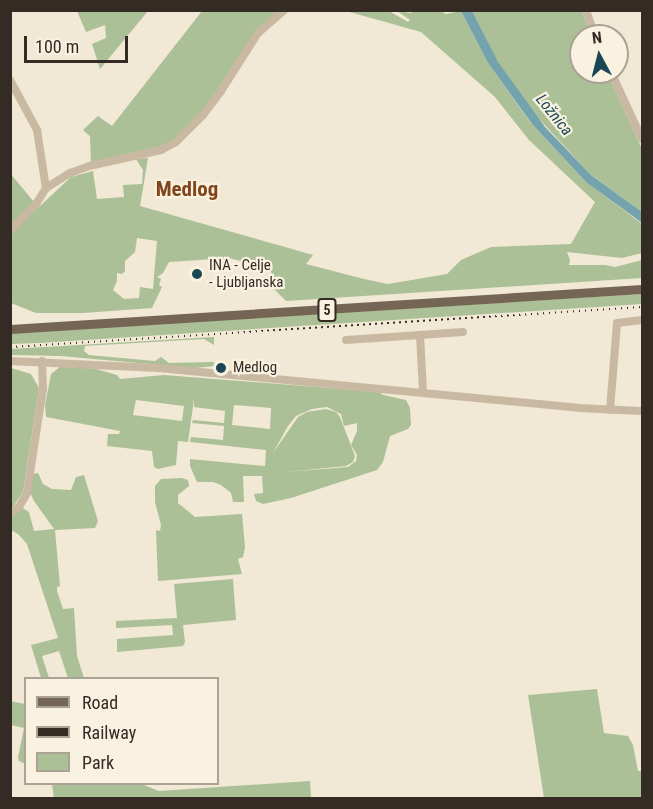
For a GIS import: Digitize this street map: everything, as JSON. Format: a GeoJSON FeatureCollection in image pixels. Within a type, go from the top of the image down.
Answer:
{"type":"FeatureCollection","features":[{"type":"Feature","properties":{"kind":"main road","name":"5"},"geometry":{"type":"LineString","coordinates":[[11,329],[642,289]]}},
{"type":"Feature","properties":{"kind":"street"},"geometry":{"type":"LineString","coordinates":[[10,231],[36,204],[46,188],[70,173],[89,166],[161,150],[176,142],[209,107],[258,33],[284,10]]}},
{"type":"Feature","properties":{"kind":"street"},"geometry":{"type":"LineString","coordinates":[[10,80],[37,130],[46,188]]}},
{"type":"Feature","properties":{"kind":"street"},"geometry":{"type":"LineString","coordinates":[[617,84],[642,139]]}},
{"type":"Feature","properties":{"kind":"street"},"geometry":{"type":"LineString","coordinates":[[610,410],[617,323],[642,320]]}},
{"type":"Feature","properties":{"kind":"street"},"geometry":{"type":"LineString","coordinates":[[346,340],[463,332]]}},
{"type":"Feature","properties":{"kind":"street"},"geometry":{"type":"LineString","coordinates":[[420,335],[423,392]]}},
{"type":"Feature","properties":{"kind":"street"},"geometry":{"type":"LineString","coordinates":[[10,361],[189,370],[610,410],[642,411]]}},
{"type":"Feature","properties":{"kind":"street"},"geometry":{"type":"LineString","coordinates":[[10,513],[19,507],[27,493],[43,389],[42,361]]}},
{"type":"Feature","properties":{"kind":"green space"},"geometry":{"type":"Polygon","coordinates":[[[77,11],[148,11],[100,69],[92,44],[106,38],[105,25],[86,32],[77,11]]]}},
{"type":"Feature","properties":{"kind":"green space"},"geometry":{"type":"Polygon","coordinates":[[[202,11],[279,11],[233,68],[203,112],[174,140],[158,149],[91,164],[90,136],[83,130],[98,116],[112,126],[202,11]]]}},
{"type":"Feature","properties":{"kind":"green space"},"geometry":{"type":"Polygon","coordinates":[[[346,11],[389,11],[408,22],[410,20],[397,11],[411,13],[413,11],[441,11],[446,14],[461,11],[488,63],[530,122],[585,181],[642,224],[642,253],[622,258],[567,252],[569,265],[615,267],[642,260],[642,278],[286,301],[268,283],[266,279],[272,273],[267,269],[258,270],[248,263],[229,258],[169,262],[163,273],[157,277],[161,279],[159,285],[162,287],[152,308],[83,313],[36,313],[11,303],[10,234],[71,177],[93,171],[97,199],[124,197],[123,185],[142,184],[143,170],[136,159],[148,158],[140,206],[313,255],[306,264],[388,284],[447,274],[461,260],[491,247],[571,244],[595,202],[529,140],[495,97],[421,32],[346,11]],[[137,238],[135,252],[125,261],[125,271],[122,274],[117,273],[117,281],[113,290],[124,299],[139,298],[140,287],[153,289],[157,241],[137,238]]]}},
{"type":"Feature","properties":{"kind":"green space"},"geometry":{"type":"Polygon","coordinates":[[[472,11],[582,11],[587,24],[569,24],[569,84],[612,84],[642,149],[642,212],[590,174],[529,108],[495,59],[472,11]]]}},
{"type":"Feature","properties":{"kind":"green space"},"geometry":{"type":"Polygon","coordinates":[[[10,173],[34,202],[10,226],[10,173]]]}},
{"type":"Feature","properties":{"kind":"green space"},"geometry":{"type":"Polygon","coordinates":[[[642,294],[642,304],[39,343],[11,344],[10,333],[642,294]]]}},
{"type":"Feature","properties":{"kind":"green space"},"geometry":{"type":"Polygon","coordinates":[[[214,337],[214,345],[204,339],[85,346],[84,351],[89,355],[155,361],[161,357],[169,363],[214,362],[215,366],[195,368],[60,356],[11,355],[11,349],[214,337]]]}},
{"type":"Feature","properties":{"kind":"green space"},"geometry":{"type":"Polygon","coordinates":[[[61,366],[96,369],[117,375],[120,379],[164,375],[379,392],[406,400],[410,408],[411,425],[408,429],[390,436],[383,462],[377,470],[291,498],[263,504],[256,501],[254,494],[263,493],[262,476],[243,476],[244,502],[233,502],[231,493],[221,485],[213,482],[197,482],[190,466],[190,459],[265,466],[266,450],[190,442],[191,437],[223,440],[224,426],[192,423],[193,420],[224,423],[225,411],[194,407],[194,399],[188,442],[178,441],[176,465],[158,469],[154,467],[152,451],[107,446],[108,434],[119,434],[120,431],[46,417],[45,405],[51,374],[61,366]],[[136,400],[133,415],[182,421],[184,406],[136,400]],[[234,405],[232,425],[270,429],[271,408],[234,405]],[[327,407],[312,409],[296,416],[273,453],[298,417],[307,412],[326,409],[336,412],[340,417],[355,456],[353,462],[346,466],[286,472],[348,467],[356,461],[357,455],[351,445],[357,431],[357,423],[344,426],[341,414],[327,407]]]}},
{"type":"Feature","properties":{"kind":"green space"},"geometry":{"type":"Polygon","coordinates":[[[11,368],[31,374],[39,388],[23,492],[11,510],[11,368]]]}},
{"type":"Feature","properties":{"kind":"green space"},"geometry":{"type":"Polygon","coordinates":[[[38,473],[43,484],[52,489],[71,490],[76,477],[84,475],[98,521],[95,528],[55,530],[60,586],[57,587],[57,591],[63,609],[74,608],[77,656],[84,677],[68,677],[59,651],[42,656],[49,677],[41,677],[31,645],[58,638],[27,544],[11,530],[11,516],[21,507],[29,512],[34,531],[54,529],[30,492],[33,474],[38,473]]]}},
{"type":"Feature","properties":{"kind":"green space"},"geometry":{"type":"Polygon","coordinates":[[[161,479],[188,480],[189,486],[178,495],[178,503],[195,517],[242,514],[245,547],[243,557],[238,559],[242,574],[158,581],[156,530],[160,531],[161,525],[155,502],[155,486],[161,479]]]}},
{"type":"Feature","properties":{"kind":"green space"},"geometry":{"type":"Polygon","coordinates":[[[233,579],[236,620],[183,625],[185,642],[183,646],[117,652],[117,639],[173,635],[172,625],[116,628],[116,621],[177,618],[174,584],[233,579]]]}},
{"type":"Feature","properties":{"kind":"green space"},"geometry":{"type":"Polygon","coordinates":[[[597,689],[604,733],[628,736],[633,745],[638,771],[642,771],[642,798],[544,798],[528,695],[597,689]]]}},
{"type":"Feature","properties":{"kind":"green space"},"geometry":{"type":"Polygon","coordinates":[[[10,701],[24,704],[24,728],[11,725],[10,701]]]}},
{"type":"Feature","properties":{"kind":"green space"},"geometry":{"type":"Polygon","coordinates":[[[24,728],[24,764],[19,761],[24,728]]]}},
{"type":"Feature","properties":{"kind":"green space"},"geometry":{"type":"Polygon","coordinates":[[[310,781],[311,798],[54,798],[52,785],[144,785],[159,791],[310,781]]]}},
{"type":"Feature","properties":{"kind":"water"},"geometry":{"type":"Polygon","coordinates":[[[461,11],[472,11],[498,62],[545,127],[591,175],[642,212],[642,223],[586,182],[532,124],[488,63],[461,11]]]}},
{"type":"Feature","properties":{"kind":"railway"},"geometry":{"type":"LineString","coordinates":[[10,347],[642,307]]}},
{"type":"Feature","properties":{"kind":"place","name":"INA - Celje - Ljubljanska"},"geometry":{"type":"Point","coordinates":[197,274]}},
{"type":"Feature","properties":{"kind":"place","name":"Medlog"},"geometry":{"type":"Point","coordinates":[221,368]}},
{"type":"Feature","properties":{"kind":"district","name":"Medlog"},"geometry":{"type":"Point","coordinates":[187,189]}},
{"type":"Feature","properties":{"kind":"water label","name":"Ložnica"},"geometry":{"type":"Point","coordinates":[554,115]}}]}
